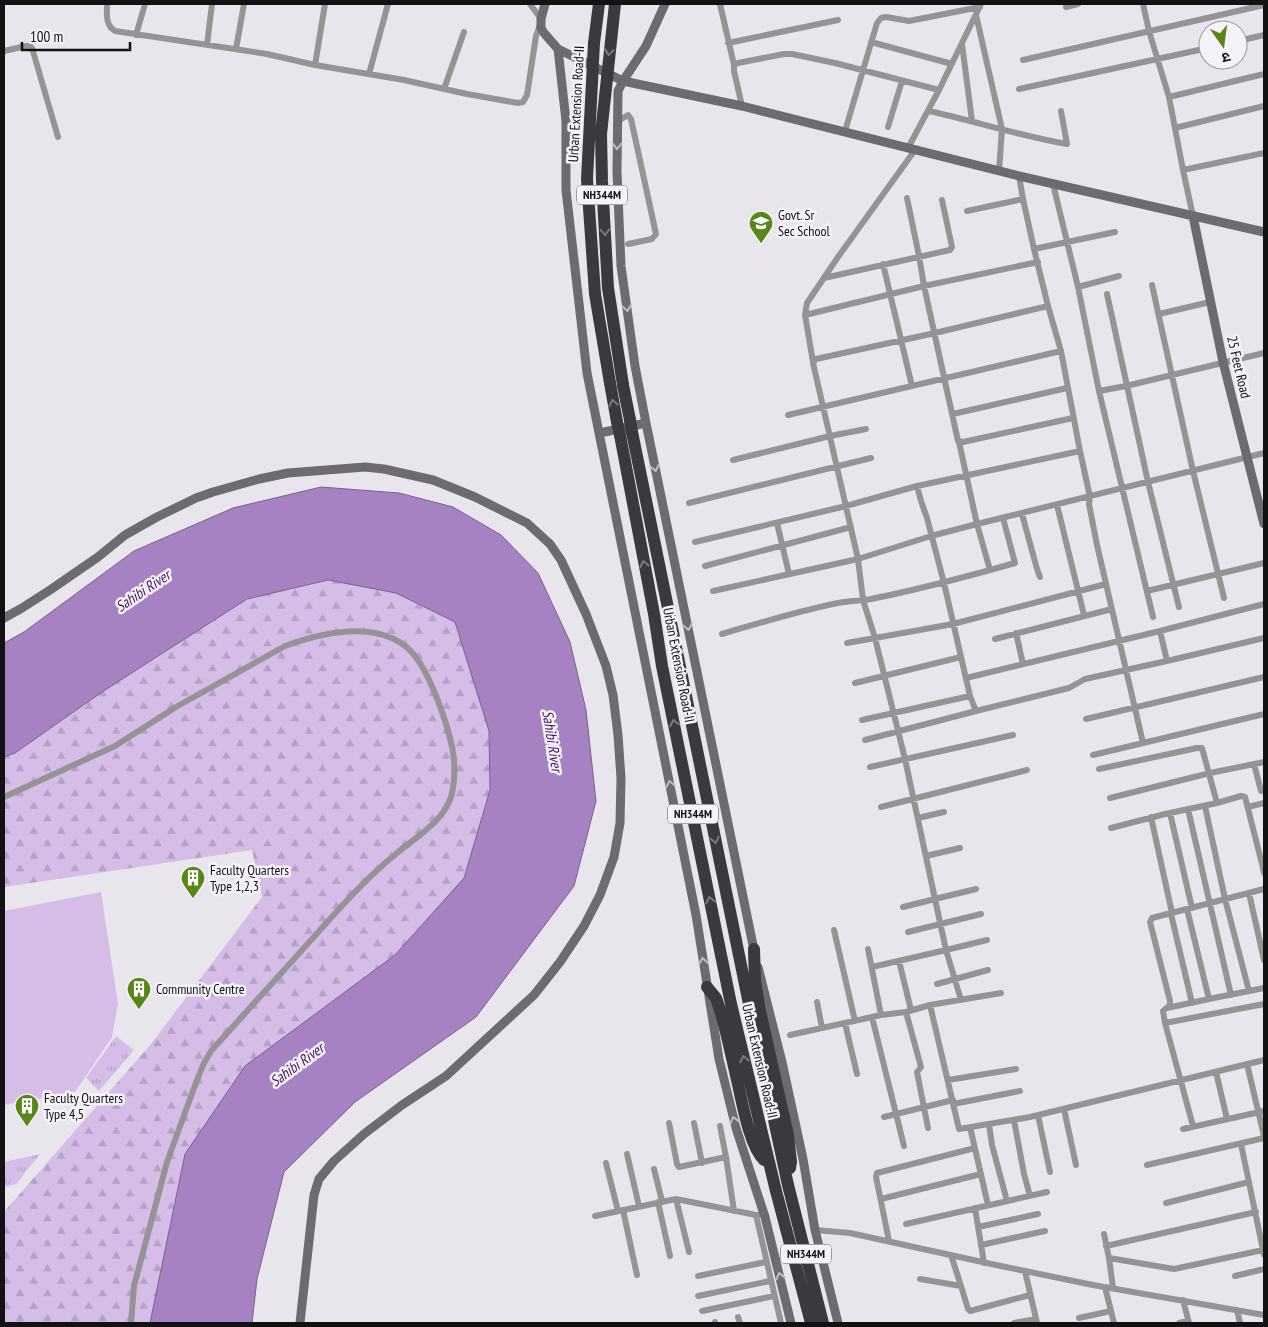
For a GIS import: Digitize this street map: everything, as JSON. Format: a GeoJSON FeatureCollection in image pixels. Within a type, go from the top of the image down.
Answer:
{"type":"FeatureCollection","features":[{"type":"Feature","properties":{"kind":"highway","name":"Urban Extension Road-II"},"geometry":{"type":"LineString","coordinates":[[599,4],[594,43],[587,179],[595,294],[610,384],[625,427],[788,1185],[823,1323]]}},
{"type":"Feature","properties":{"kind":"highway","name":"Urban Extension Road-II"},"geometry":{"type":"LineString","coordinates":[[615,4],[601,134],[602,181],[608,288],[623,385],[625,427],[662,666],[727,985],[769,1165],[811,1323]]}},
{"type":"Feature","properties":{"kind":"highway"},"geometry":{"type":"LineString","coordinates":[[754,949],[760,1011],[788,1135],[791,1162],[788,1185]]}},
{"type":"Feature","properties":{"kind":"highway"},"geometry":{"type":"LineString","coordinates":[[708,987],[716,998],[721,1013],[748,1126],[761,1157],[769,1165]]}},
{"type":"Feature","properties":{"kind":"street"},"geometry":{"type":"LineString","coordinates":[[107,4],[108,22],[110,28],[115,31],[267,54],[315,65],[404,80],[516,103],[523,102],[527,95],[536,36],[545,4]]}},
{"type":"Feature","properties":{"kind":"street"},"geometry":{"type":"LineString","coordinates":[[136,35],[145,4]]}},
{"type":"Feature","properties":{"kind":"street"},"geometry":{"type":"LineString","coordinates":[[207,45],[212,4]]}},
{"type":"Feature","properties":{"kind":"street"},"geometry":{"type":"LineString","coordinates":[[236,49],[244,4]]}},
{"type":"Feature","properties":{"kind":"street"},"geometry":{"type":"LineString","coordinates":[[315,65],[325,4]]}},
{"type":"Feature","properties":{"kind":"street"},"geometry":{"type":"LineString","coordinates":[[369,74],[388,4]]}},
{"type":"Feature","properties":{"kind":"street"},"geometry":{"type":"LineString","coordinates":[[530,4],[541,22],[544,33],[558,49],[623,81],[742,106],[1019,176],[1264,232]]}},
{"type":"Feature","properties":{"kind":"street"},"geometry":{"type":"LineString","coordinates":[[664,4],[646,46],[618,91],[617,172],[621,266],[635,366],[646,423],[754,949],[782,1062],[815,1230],[838,1323]]}},
{"type":"Feature","properties":{"kind":"street"},"geometry":{"type":"LineString","coordinates":[[720,4],[742,106]]}},
{"type":"Feature","properties":{"kind":"street"},"geometry":{"type":"LineString","coordinates":[[1066,7],[1078,4]]}},
{"type":"Feature","properties":{"kind":"street"},"geometry":{"type":"LineString","coordinates":[[1143,4],[1157,60],[1169,97],[1182,170],[1193,216]]}},
{"type":"Feature","properties":{"kind":"street"},"geometry":{"type":"LineString","coordinates":[[961,1000],[946,950],[905,759],[875,638],[863,600],[858,559],[804,315],[807,303],[912,149],[980,5]]}},
{"type":"Feature","properties":{"kind":"street"},"geometry":{"type":"LineString","coordinates":[[845,131],[877,23],[882,18],[909,21],[980,5]]}},
{"type":"Feature","properties":{"kind":"street"},"geometry":{"type":"LineString","coordinates":[[1023,60],[1264,5]]}},
{"type":"Feature","properties":{"kind":"street"},"geometry":{"type":"LineString","coordinates":[[976,15],[1002,129],[999,171]]}},
{"type":"Feature","properties":{"kind":"street"},"geometry":{"type":"LineString","coordinates":[[728,42],[838,20]]}},
{"type":"Feature","properties":{"kind":"street"},"geometry":{"type":"LineString","coordinates":[[444,89],[464,32]]}},
{"type":"Feature","properties":{"kind":"street"},"geometry":{"type":"LineString","coordinates":[[1248,39],[1264,35]]}},
{"type":"Feature","properties":{"kind":"street"},"geometry":{"type":"LineString","coordinates":[[871,42],[952,64]]}},
{"type":"Feature","properties":{"kind":"street"},"geometry":{"type":"LineString","coordinates":[[962,42],[972,121]]}},
{"type":"Feature","properties":{"kind":"street"},"geometry":{"type":"LineString","coordinates":[[4,51],[26,46],[32,48],[58,137]]}},
{"type":"Feature","properties":{"kind":"street"},"geometry":{"type":"LineString","coordinates":[[558,49],[566,121],[566,190],[587,373],[696,915],[719,1059],[736,1128],[766,1218],[792,1323]]}},
{"type":"Feature","properties":{"kind":"street"},"geometry":{"type":"LineString","coordinates":[[1019,89],[1198,50]]}},
{"type":"Feature","properties":{"kind":"street"},"geometry":{"type":"LineString","coordinates":[[734,65],[786,54],[835,63],[939,90]]}},
{"type":"Feature","properties":{"kind":"street"},"geometry":{"type":"LineString","coordinates":[[1169,97],[1264,74]]}},
{"type":"Feature","properties":{"kind":"street"},"geometry":{"type":"LineString","coordinates":[[888,126],[902,81]]}},
{"type":"Feature","properties":{"kind":"street"},"geometry":{"type":"LineString","coordinates":[[1175,128],[1264,106]]}},
{"type":"Feature","properties":{"kind":"street"},"geometry":{"type":"LineString","coordinates":[[929,111],[1010,132],[1067,144],[1061,111]]}},
{"type":"Feature","properties":{"kind":"street"},"geometry":{"type":"LineString","coordinates":[[618,121],[628,116],[631,119],[656,234],[652,239],[628,244]]}},
{"type":"Feature","properties":{"kind":"street"},"geometry":{"type":"LineString","coordinates":[[1182,170],[1264,154]]}},
{"type":"Feature","properties":{"kind":"street"},"geometry":{"type":"LineString","coordinates":[[1019,176],[1034,250],[1060,351],[1090,497],[1089,504],[1143,743]]}},
{"type":"Feature","properties":{"kind":"street"},"geometry":{"type":"LineString","coordinates":[[1053,184],[1078,287],[1099,391],[1153,617]]}},
{"type":"Feature","properties":{"kind":"street"},"geometry":{"type":"LineString","coordinates":[[907,198],[924,286],[977,524],[990,570]]}},
{"type":"Feature","properties":{"kind":"street"},"geometry":{"type":"LineString","coordinates":[[967,211],[1023,199]]}},
{"type":"Feature","properties":{"kind":"street"},"geometry":{"type":"LineString","coordinates":[[824,278],[951,249],[942,200]]}},
{"type":"Feature","properties":{"kind":"street","name":"25 Feet Road"},"geometry":{"type":"LineString","coordinates":[[1193,216],[1223,362],[1264,524]]}},
{"type":"Feature","properties":{"kind":"street"},"geometry":{"type":"LineString","coordinates":[[1034,250],[1115,232]]}},
{"type":"Feature","properties":{"kind":"street"},"geometry":{"type":"LineString","coordinates":[[804,315],[924,286],[1038,262]]}},
{"type":"Feature","properties":{"kind":"street"},"geometry":{"type":"LineString","coordinates":[[883,264],[912,386]]}},
{"type":"Feature","properties":{"kind":"street"},"geometry":{"type":"LineString","coordinates":[[1078,287],[1119,276]]}},
{"type":"Feature","properties":{"kind":"street"},"geometry":{"type":"LineString","coordinates":[[1152,285],[1193,471],[1224,598]]}},
{"type":"Feature","properties":{"kind":"street"},"geometry":{"type":"LineString","coordinates":[[1107,294],[1148,482],[1179,607]]}},
{"type":"Feature","properties":{"kind":"street"},"geometry":{"type":"LineString","coordinates":[[1159,314],[1210,302]]}},
{"type":"Feature","properties":{"kind":"street"},"geometry":{"type":"LineString","coordinates":[[813,362],[816,359],[1048,306]]}},
{"type":"Feature","properties":{"kind":"street"},"geometry":{"type":"LineString","coordinates":[[788,415],[1060,351]]}},
{"type":"Feature","properties":{"kind":"street"},"geometry":{"type":"LineString","coordinates":[[1099,391],[1264,353]]}},
{"type":"Feature","properties":{"kind":"street"},"geometry":{"type":"LineString","coordinates":[[953,414],[1067,388]]}},
{"type":"Feature","properties":{"kind":"street"},"geometry":{"type":"LineString","coordinates":[[960,442],[1073,418]]}},
{"type":"Feature","properties":{"kind":"street"},"geometry":{"type":"LineString","coordinates":[[600,433],[646,423]]}},
{"type":"Feature","properties":{"kind":"street"},"geometry":{"type":"LineString","coordinates":[[733,460],[866,429]]}},
{"type":"Feature","properties":{"kind":"street"},"geometry":{"type":"LineString","coordinates":[[695,542],[846,506],[917,486],[1080,451]]}},
{"type":"Feature","properties":{"kind":"street"},"geometry":{"type":"LineString","coordinates":[[713,591],[858,559],[931,536],[1264,453]]}},
{"type":"Feature","properties":{"kind":"street"},"geometry":{"type":"LineString","coordinates":[[689,503],[872,458]]}},
{"type":"Feature","properties":{"kind":"street"},"geometry":{"type":"LineString","coordinates":[[4,618],[50,590],[98,557],[125,535],[196,498],[288,472],[364,467],[389,470],[433,480],[474,497],[527,523],[550,544],[561,560],[589,622],[606,666],[613,695],[621,778],[620,823],[614,857],[600,895],[584,926],[560,962],[534,995],[446,1076],[402,1105],[364,1134],[334,1161],[319,1178],[314,1195],[300,1323]]}},
{"type":"Feature","properties":{"kind":"street"},"geometry":{"type":"LineString","coordinates":[[917,486],[944,583],[970,696],[976,711]]}},
{"type":"Feature","properties":{"kind":"street"},"geometry":{"type":"LineString","coordinates":[[1057,505],[1084,616]]}},
{"type":"Feature","properties":{"kind":"street"},"geometry":{"type":"LineString","coordinates":[[1022,514],[1040,577]]}},
{"type":"Feature","properties":{"kind":"street"},"geometry":{"type":"LineString","coordinates":[[722,634],[776,618],[835,604],[944,583],[1015,563],[1002,518]]}},
{"type":"Feature","properties":{"kind":"street"},"geometry":{"type":"LineString","coordinates":[[777,523],[789,574]]}},
{"type":"Feature","properties":{"kind":"street"},"geometry":{"type":"LineString","coordinates":[[705,566],[851,527]]}},
{"type":"Feature","properties":{"kind":"street"},"geometry":{"type":"LineString","coordinates":[[1147,591],[1264,563]]}},
{"type":"Feature","properties":{"kind":"street"},"geometry":{"type":"LineString","coordinates":[[847,643],[953,624],[1106,584]]}},
{"type":"Feature","properties":{"kind":"street"},"geometry":{"type":"LineString","coordinates":[[966,678],[1264,604]]}},
{"type":"Feature","properties":{"kind":"street"},"geometry":{"type":"LineString","coordinates":[[995,639],[1112,609]]}},
{"type":"Feature","properties":{"kind":"street"},"geometry":{"type":"LineString","coordinates":[[1160,631],[1167,660]]}},
{"type":"Feature","properties":{"kind":"street"},"geometry":{"type":"LineString","coordinates":[[4,798],[115,746],[176,707],[285,646],[336,632],[370,632],[396,640],[406,646],[425,670],[448,734],[454,760],[454,780],[451,796],[445,811],[438,820],[359,887],[220,1040],[203,1065],[167,1162],[134,1286],[131,1323]]}},
{"type":"Feature","properties":{"kind":"street"},"geometry":{"type":"LineString","coordinates":[[1016,633],[1022,664]]}},
{"type":"Feature","properties":{"kind":"street"},"geometry":{"type":"LineString","coordinates":[[865,740],[1069,688],[1085,679],[1264,638]]}},
{"type":"Feature","properties":{"kind":"street"},"geometry":{"type":"LineString","coordinates":[[855,683],[961,657]]}},
{"type":"Feature","properties":{"kind":"street"},"geometry":{"type":"LineString","coordinates":[[1086,718],[1264,677]]}},
{"type":"Feature","properties":{"kind":"street"},"geometry":{"type":"LineString","coordinates":[[862,720],[970,696]]}},
{"type":"Feature","properties":{"kind":"street"},"geometry":{"type":"LineString","coordinates":[[1094,755],[1264,714]]}},
{"type":"Feature","properties":{"kind":"street"},"geometry":{"type":"LineString","coordinates":[[870,767],[1013,735]]}},
{"type":"Feature","properties":{"kind":"street"},"geometry":{"type":"LineString","coordinates":[[1099,770],[1200,747],[1203,750],[1210,773],[1217,803]]}},
{"type":"Feature","properties":{"kind":"street"},"geometry":{"type":"LineString","coordinates":[[1110,798],[1210,773],[1264,762]]}},
{"type":"Feature","properties":{"kind":"street"},"geometry":{"type":"LineString","coordinates":[[1254,764],[1261,791]]}},
{"type":"Feature","properties":{"kind":"street"},"geometry":{"type":"LineString","coordinates":[[881,807],[1027,770]]}},
{"type":"Feature","properties":{"kind":"street"},"geometry":{"type":"LineString","coordinates":[[1111,828],[1244,796],[1246,797],[1264,873]]}},
{"type":"Feature","properties":{"kind":"street"},"geometry":{"type":"LineString","coordinates":[[1248,807],[1264,803]]}},
{"type":"Feature","properties":{"kind":"street"},"geometry":{"type":"LineString","coordinates":[[1204,806],[1225,899],[1249,991]]}},
{"type":"Feature","properties":{"kind":"street"},"geometry":{"type":"LineString","coordinates":[[1188,810],[1231,995]]}},
{"type":"Feature","properties":{"kind":"street"},"geometry":{"type":"LineString","coordinates":[[918,818],[944,812]]}},
{"type":"Feature","properties":{"kind":"street"},"geometry":{"type":"LineString","coordinates":[[1170,813],[1209,999]]}},
{"type":"Feature","properties":{"kind":"street"},"geometry":{"type":"LineString","coordinates":[[1151,817],[1192,1002]]}},
{"type":"Feature","properties":{"kind":"street"},"geometry":{"type":"LineString","coordinates":[[926,856],[960,848]]}},
{"type":"Feature","properties":{"kind":"street"},"geometry":{"type":"LineString","coordinates":[[903,907],[976,889]]}},
{"type":"Feature","properties":{"kind":"street"},"geometry":{"type":"LineString","coordinates":[[1193,1126],[1165,1024],[1163,1011],[1170,1005],[1170,1001],[1150,922],[1152,918],[1264,889]]}},
{"type":"Feature","properties":{"kind":"street"},"geometry":{"type":"LineString","coordinates":[[1249,893],[1264,960]]}},
{"type":"Feature","properties":{"kind":"street"},"geometry":{"type":"LineString","coordinates":[[908,932],[981,914]]}},
{"type":"Feature","properties":{"kind":"street"},"geometry":{"type":"LineString","coordinates":[[834,930],[855,1021]]}},
{"type":"Feature","properties":{"kind":"street"},"geometry":{"type":"LineString","coordinates":[[872,967],[987,940]]}},
{"type":"Feature","properties":{"kind":"street"},"geometry":{"type":"LineString","coordinates":[[868,949],[881,1015]]}},
{"type":"Feature","properties":{"kind":"street"},"geometry":{"type":"LineString","coordinates":[[899,961],[921,1067],[917,1072],[928,1128]]}},
{"type":"Feature","properties":{"kind":"street"},"geometry":{"type":"LineString","coordinates":[[937,984],[988,970]]}},
{"type":"Feature","properties":{"kind":"street"},"geometry":{"type":"LineString","coordinates":[[1167,1008],[1264,988]]}},
{"type":"Feature","properties":{"kind":"street"},"geometry":{"type":"LineString","coordinates":[[790,1035],[930,1005],[1001,993]]}},
{"type":"Feature","properties":{"kind":"street"},"geometry":{"type":"LineString","coordinates":[[817,1002],[822,1028]]}},
{"type":"Feature","properties":{"kind":"street"},"geometry":{"type":"LineString","coordinates":[[1165,1024],[1264,1004]]}},
{"type":"Feature","properties":{"kind":"street"},"geometry":{"type":"LineString","coordinates":[[930,1005],[959,1129],[1038,1115],[1264,1060]]}},
{"type":"Feature","properties":{"kind":"street"},"geometry":{"type":"LineString","coordinates":[[872,1017],[904,1146]]}},
{"type":"Feature","properties":{"kind":"street"},"geometry":{"type":"LineString","coordinates":[[845,1023],[857,1074]]}},
{"type":"Feature","properties":{"kind":"street"},"geometry":{"type":"LineString","coordinates":[[1147,1165],[1264,1137],[1261,1111],[1247,1064]]}},
{"type":"Feature","properties":{"kind":"street"},"geometry":{"type":"LineString","coordinates":[[948,1080],[1016,1069]]}},
{"type":"Feature","properties":{"kind":"street"},"geometry":{"type":"LineString","coordinates":[[1216,1072],[1227,1119]]}},
{"type":"Feature","properties":{"kind":"street"},"geometry":{"type":"LineString","coordinates":[[884,1117],[953,1102],[1020,1092]]}},
{"type":"Feature","properties":{"kind":"street"},"geometry":{"type":"LineString","coordinates":[[1064,1109],[1076,1165]]}},
{"type":"Feature","properties":{"kind":"street"},"geometry":{"type":"LineString","coordinates":[[1183,1128],[1261,1111]]}},
{"type":"Feature","properties":{"kind":"street"},"geometry":{"type":"LineString","coordinates":[[1038,1115],[1050,1172]]}},
{"type":"Feature","properties":{"kind":"street"},"geometry":{"type":"LineString","coordinates":[[1014,1120],[1030,1196]]}},
{"type":"Feature","properties":{"kind":"street"},"geometry":{"type":"LineString","coordinates":[[669,1124],[677,1166],[680,1168],[726,1157]]}},
{"type":"Feature","properties":{"kind":"street"},"geometry":{"type":"LineString","coordinates":[[694,1124],[702,1163]]}},
{"type":"Feature","properties":{"kind":"street"},"geometry":{"type":"LineString","coordinates":[[989,1124],[992,1145],[1007,1201]]}},
{"type":"Feature","properties":{"kind":"street"},"geometry":{"type":"LineString","coordinates":[[720,1126],[734,1211]]}},
{"type":"Feature","properties":{"kind":"street"},"geometry":{"type":"LineString","coordinates":[[970,1127],[988,1205]]}},
{"type":"Feature","properties":{"kind":"street"},"geometry":{"type":"LineString","coordinates":[[1109,1258],[1174,1268],[1264,1252],[1241,1144]]}},
{"type":"Feature","properties":{"kind":"street"},"geometry":{"type":"LineString","coordinates":[[889,1241],[876,1177],[877,1173],[975,1148]]}},
{"type":"Feature","properties":{"kind":"street"},"geometry":{"type":"LineString","coordinates":[[627,1154],[639,1206]]}},
{"type":"Feature","properties":{"kind":"street"},"geometry":{"type":"LineString","coordinates":[[606,1163],[637,1275]]}},
{"type":"Feature","properties":{"kind":"street"},"geometry":{"type":"LineString","coordinates":[[654,1169],[670,1256]]}},
{"type":"Feature","properties":{"kind":"street"},"geometry":{"type":"LineString","coordinates":[[881,1199],[981,1174]]}},
{"type":"Feature","properties":{"kind":"street"},"geometry":{"type":"LineString","coordinates":[[1166,1203],[1249,1182]]}},
{"type":"Feature","properties":{"kind":"street"},"geometry":{"type":"LineString","coordinates":[[906,1224],[1047,1192]]}},
{"type":"Feature","properties":{"kind":"street"},"geometry":{"type":"LineString","coordinates":[[595,1216],[676,1199],[756,1214],[766,1218]]}},
{"type":"Feature","properties":{"kind":"street"},"geometry":{"type":"LineString","coordinates":[[676,1199],[689,1252]]}},
{"type":"Feature","properties":{"kind":"street"},"geometry":{"type":"LineString","coordinates":[[975,1208],[984,1263]]}},
{"type":"Feature","properties":{"kind":"street"},"geometry":{"type":"LineString","coordinates":[[1106,1246],[1256,1212]]}},
{"type":"Feature","properties":{"kind":"street"},"geometry":{"type":"LineString","coordinates":[[756,1214],[781,1323]]}},
{"type":"Feature","properties":{"kind":"street"},"geometry":{"type":"LineString","coordinates":[[978,1227],[1038,1214]]}},
{"type":"Feature","properties":{"kind":"street"},"geometry":{"type":"LineString","coordinates":[[815,1230],[850,1233],[984,1263],[1105,1287],[1264,1315]]}},
{"type":"Feature","properties":{"kind":"street"},"geometry":{"type":"LineString","coordinates":[[982,1245],[1045,1231]]}},
{"type":"Feature","properties":{"kind":"street"},"geometry":{"type":"LineString","coordinates":[[1104,1234],[1113,1288]]}},
{"type":"Feature","properties":{"kind":"street"},"geometry":{"type":"LineString","coordinates":[[951,1255],[968,1310],[1030,1295]]}},
{"type":"Feature","properties":{"kind":"street"},"geometry":{"type":"LineString","coordinates":[[698,1276],[766,1262]]}},
{"type":"Feature","properties":{"kind":"street"},"geometry":{"type":"LineString","coordinates":[[1235,1276],[1264,1269]]}},
{"type":"Feature","properties":{"kind":"street"},"geometry":{"type":"LineString","coordinates":[[1014,1323],[1036,1321],[1025,1271]]}},
{"type":"Feature","properties":{"kind":"street"},"geometry":{"type":"LineString","coordinates":[[920,1279],[961,1286]]}},
{"type":"Feature","properties":{"kind":"street"},"geometry":{"type":"LineString","coordinates":[[698,1296],[770,1281]]}},
{"type":"Feature","properties":{"kind":"street"},"geometry":{"type":"LineString","coordinates":[[1105,1287],[1114,1323]]}},
{"type":"Feature","properties":{"kind":"street"},"geometry":{"type":"LineString","coordinates":[[702,1311],[774,1296]]}},
{"type":"Feature","properties":{"kind":"street"},"geometry":{"type":"LineString","coordinates":[[1179,1323],[1188,1322],[1183,1300]]}},
{"type":"Feature","properties":{"kind":"street"},"geometry":{"type":"LineString","coordinates":[[1237,1310],[1240,1323]]}},
{"type":"Feature","properties":{"kind":"street"},"geometry":{"type":"LineString","coordinates":[[1079,1318],[1111,1311]]}},
{"type":"Feature","properties":{"kind":"green space"},"geometry":{"type":"Polygon","coordinates":[[[328,580],[396,593],[455,622],[489,731],[490,790],[464,878],[395,955],[245,1066],[185,1154],[150,1323],[4,1323],[4,1212],[151,1044],[262,897],[252,850],[4,887],[4,757],[15,753],[102,692],[247,599],[328,580]]]}},
{"type":"Feature","properties":{"kind":"green space"},"geometry":{"type":"Polygon","coordinates":[[[101,892],[118,1004],[112,1037],[75,1092],[4,1105],[4,911],[101,892]]]}},
{"type":"Feature","properties":{"kind":"green space"},"geometry":{"type":"Polygon","coordinates":[[[116,1036],[134,1050],[99,1091],[86,1078],[116,1036]]]}},
{"type":"Feature","properties":{"kind":"green space"},"geometry":{"type":"Polygon","coordinates":[[[40,1154],[16,1184],[4,1187],[4,1162],[40,1154]]]}},
{"type":"Feature","properties":{"kind":"water","name":"Sahibi River"},"geometry":{"type":"Polygon","coordinates":[[[321,487],[399,493],[453,507],[501,535],[538,573],[570,642],[586,710],[596,801],[574,886],[476,1017],[355,1102],[284,1172],[257,1279],[252,1323],[150,1323],[185,1154],[245,1066],[395,955],[464,878],[490,790],[489,731],[455,622],[396,593],[328,580],[247,599],[102,692],[15,753],[4,757],[4,643],[24,632],[134,551],[233,508],[321,487]]]}},
{"type":"Feature","properties":{"kind":"place","name":"Govt. Sr Sec School"},"geometry":{"type":"Point","coordinates":[761,244]}},
{"type":"Feature","properties":{"kind":"place","name":"Faculty Quarters Type 1,2,3"},"geometry":{"type":"Point","coordinates":[193,899]}},
{"type":"Feature","properties":{"kind":"place","name":"Community Centre"},"geometry":{"type":"Point","coordinates":[139,1010]}},
{"type":"Feature","properties":{"kind":"place","name":"Faculty Quarters Type 4,5"},"geometry":{"type":"Point","coordinates":[27,1127]}}]}
